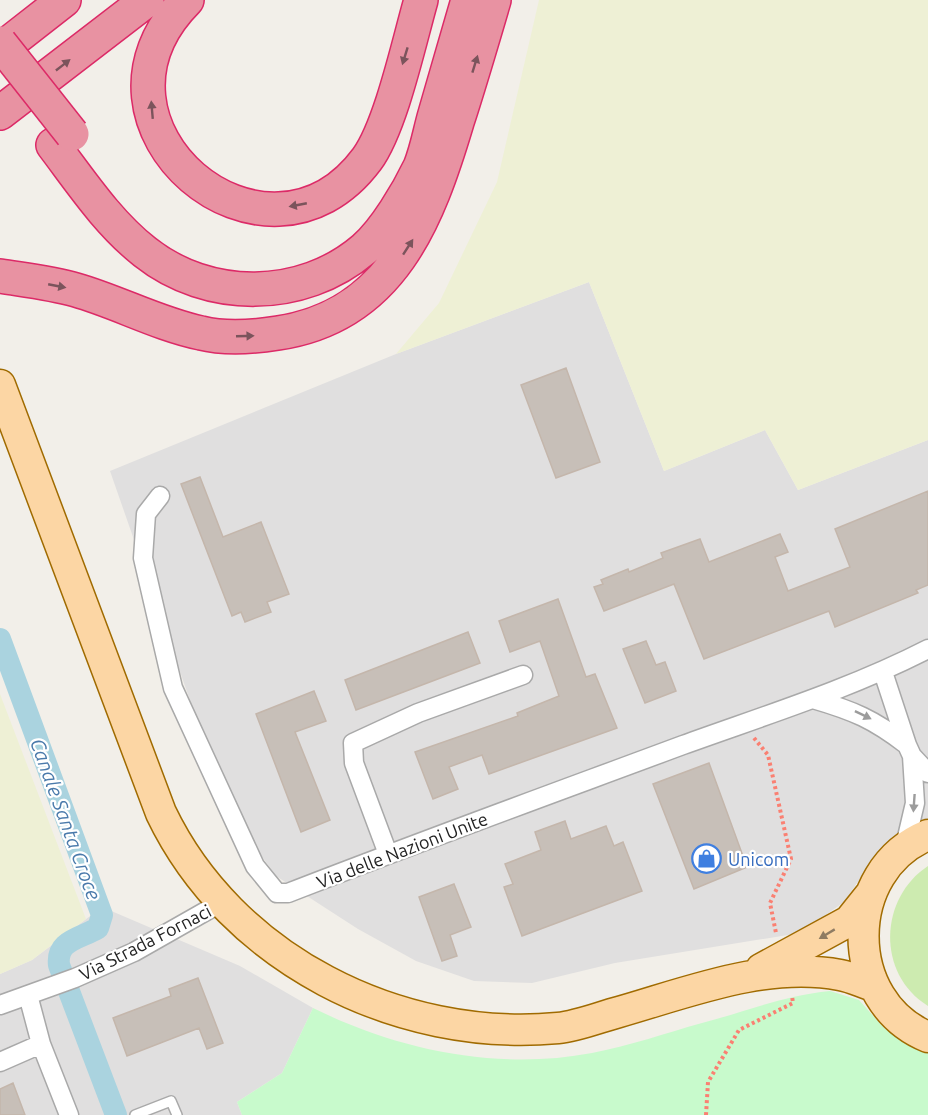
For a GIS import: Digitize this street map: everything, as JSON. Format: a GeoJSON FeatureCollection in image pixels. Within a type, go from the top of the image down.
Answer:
{"type":"FeatureCollection","features":[{"type":"Feature","properties":{"kind":"highway"},"geometry":{"type":"LineString","coordinates":[[44,0],[0,42],[125,235],[146,253],[186,277],[237,290],[286,287],[324,276],[365,249],[395,210],[420,166],[468,0]]}},
{"type":"Feature","properties":{"kind":"highway"},"geometry":{"type":"LineString","coordinates":[[0,50],[64,0]]}},
{"type":"Feature","properties":{"kind":"highway"},"geometry":{"type":"LineString","coordinates":[[0,113],[147,0]]}},
{"type":"Feature","properties":{"kind":"highway"},"geometry":{"type":"LineString","coordinates":[[187,0],[172,15],[156,47],[149,80],[153,122],[171,156],[185,173],[219,197],[261,208],[289,207],[309,203],[332,191],[367,159],[382,131],[421,0]]}},
{"type":"Feature","properties":{"kind":"highway"},"geometry":{"type":"LineString","coordinates":[[0,76],[144,224],[187,254],[230,268],[279,268],[305,260],[330,248],[352,233],[371,213],[391,179],[410,129],[446,0]]}},
{"type":"Feature","properties":{"kind":"highway"},"geometry":{"type":"LineString","coordinates":[[0,276],[75,290],[201,333],[238,337],[268,335],[296,331],[326,320],[377,286],[411,242],[438,185],[494,0]]}},
{"type":"Feature","properties":{"kind":"main road"},"geometry":{"type":"LineString","coordinates":[[0,385],[161,813],[190,864],[222,902],[253,932],[292,963],[338,989],[384,1007],[473,1028],[559,1028],[742,978],[810,971],[842,975],[874,986]]}},
{"type":"Feature","properties":{"kind":"main road"},"geometry":{"type":"LineString","coordinates":[[742,978],[782,959],[849,921],[870,895],[890,862],[916,843]]}},
{"type":"Feature","properties":{"kind":"main road"},"geometry":{"type":"LineString","coordinates":[[870,895],[864,917],[862,941],[866,964],[874,986],[895,1015],[928,1037]]}},
{"type":"Feature","properties":{"kind":"street","name":"Via delle Nazioni Unite"},"geometry":{"type":"LineString","coordinates":[[160,496],[146,514],[142,558],[173,688],[255,866],[277,893],[288,893],[388,854],[813,699],[883,672],[928,649]]}},
{"type":"Feature","properties":{"kind":"street"},"geometry":{"type":"LineString","coordinates":[[883,672],[915,750],[928,773]]}},
{"type":"Feature","properties":{"kind":"street"},"geometry":{"type":"LineString","coordinates":[[388,854],[354,763],[353,743],[418,713],[523,675]]}},
{"type":"Feature","properties":{"kind":"street"},"geometry":{"type":"LineString","coordinates":[[813,699],[853,710],[876,722],[915,750]]}},
{"type":"Feature","properties":{"kind":"street"},"geometry":{"type":"LineString","coordinates":[[915,750],[916,843]]}},
{"type":"Feature","properties":{"kind":"street","name":"Via Strada Fornaci"},"geometry":{"type":"LineString","coordinates":[[0,1005],[75,978],[134,952],[222,902]]}},
{"type":"Feature","properties":{"kind":"street"},"geometry":{"type":"LineString","coordinates":[[28,995],[41,1044],[69,1115]]}},
{"type":"Feature","properties":{"kind":"street"},"geometry":{"type":"LineString","coordinates":[[0,1062],[41,1044]]}},
{"type":"Feature","properties":{"kind":"lane"},"geometry":{"type":"LineString","coordinates":[[135,1115],[171,1101],[177,1115]]}},
{"type":"Feature","properties":{"kind":"path"},"geometry":{"type":"LineString","coordinates":[[741,724],[768,755],[791,859],[770,903],[782,959]]}},
{"type":"Feature","properties":{"kind":"path"},"geometry":{"type":"LineString","coordinates":[[706,1115],[708,1082],[739,1030],[793,1003],[792,995]]}},
{"type":"Feature","properties":{"kind":"shaded area"},"geometry":{"type":"Polygon","coordinates":[[[589,282],[664,471],[765,430],[798,490],[928,440],[928,818],[899,834],[874,858],[844,902],[800,933],[615,963],[532,983],[474,981],[416,961],[358,929],[276,876],[237,822],[192,706],[110,471],[396,354],[589,282]]]}},
{"type":"Feature","properties":{"kind":"shaded area"},"geometry":{"type":"Polygon","coordinates":[[[102,907],[240,966],[313,1008],[282,1073],[237,1102],[242,1115],[0,1115],[0,974],[32,960],[102,907]]]}},
{"type":"Feature","properties":{"kind":"green space"},"geometry":{"type":"Polygon","coordinates":[[[539,0],[928,0],[928,440],[798,490],[765,430],[664,471],[589,282],[396,354],[439,303],[497,182],[539,0]]]}},
{"type":"Feature","properties":{"kind":"green space"},"geometry":{"type":"Polygon","coordinates":[[[0,694],[86,919],[32,960],[0,974],[0,694]]]}},
{"type":"Feature","properties":{"kind":"green space"},"geometry":{"type":"Polygon","coordinates":[[[928,866],[928,1006],[911,992],[899,975],[892,956],[890,936],[893,916],[900,897],[912,880],[928,866]]]}},
{"type":"Feature","properties":{"kind":"green space"},"geometry":{"type":"Polygon","coordinates":[[[830,991],[859,1000],[884,1028],[928,1052],[928,1115],[242,1115],[237,1102],[282,1073],[313,1008],[379,1035],[449,1053],[484,1058],[556,1058],[606,1050],[781,1000],[830,991]]]}},
{"type":"Feature","properties":{"kind":"building"},"geometry":{"type":"Polygon","coordinates":[[[566,368],[600,462],[556,478],[521,385],[566,368]]]}},
{"type":"Feature","properties":{"kind":"building"},"geometry":{"type":"Polygon","coordinates":[[[200,477],[223,537],[261,522],[289,594],[267,602],[271,612],[245,622],[241,612],[232,616],[181,484],[200,477]]]}},
{"type":"Feature","properties":{"kind":"building"},"geometry":{"type":"Polygon","coordinates":[[[928,491],[928,585],[916,590],[918,593],[835,627],[829,611],[704,659],[674,584],[604,611],[594,587],[603,584],[601,580],[628,569],[629,572],[663,558],[661,553],[700,539],[709,562],[780,534],[788,552],[775,557],[788,591],[850,567],[835,529],[928,491]]]}},
{"type":"Feature","properties":{"kind":"building"},"geometry":{"type":"Polygon","coordinates":[[[558,599],[586,677],[595,674],[617,728],[489,774],[482,755],[449,767],[458,789],[433,799],[415,752],[518,716],[517,713],[559,696],[540,641],[510,652],[499,621],[558,599]]]}},
{"type":"Feature","properties":{"kind":"building"},"geometry":{"type":"Polygon","coordinates":[[[468,632],[480,663],[356,710],[345,680],[468,632]]]}},
{"type":"Feature","properties":{"kind":"building"},"geometry":{"type":"Polygon","coordinates":[[[646,641],[656,665],[665,662],[676,691],[645,703],[623,649],[646,641]]]}},
{"type":"Feature","properties":{"kind":"building"},"geometry":{"type":"Polygon","coordinates":[[[314,691],[326,721],[295,732],[330,820],[301,832],[256,714],[314,691]]]}},
{"type":"Feature","properties":{"kind":"building"},"geometry":{"type":"Polygon","coordinates":[[[709,763],[747,867],[694,889],[653,784],[709,763]]]}},
{"type":"Feature","properties":{"kind":"building"},"geometry":{"type":"Polygon","coordinates":[[[565,821],[571,839],[606,826],[614,846],[623,842],[642,891],[522,936],[504,887],[513,884],[505,864],[541,850],[535,832],[565,821]]]}},
{"type":"Feature","properties":{"kind":"building"},"geometry":{"type":"Polygon","coordinates":[[[454,884],[471,927],[450,935],[457,956],[442,961],[419,897],[454,884]]]}},
{"type":"Feature","properties":{"kind":"building"},"geometry":{"type":"Polygon","coordinates":[[[198,978],[223,1043],[207,1049],[199,1028],[127,1056],[113,1018],[171,996],[169,989],[198,978]]]}},
{"type":"Feature","properties":{"kind":"building"},"geometry":{"type":"Polygon","coordinates":[[[13,1083],[25,1115],[0,1115],[0,1089],[13,1083]]]}},
{"type":"Feature","properties":{"kind":"waterway","name":"Canale Santa Croce"},"geometry":{"type":"LineString","coordinates":[[0,639],[102,915],[98,928],[65,945],[61,950],[59,965],[116,1115]]}},
{"type":"Feature","properties":{"kind":"place","name":"Unicom"},"geometry":{"type":"Point","coordinates":[707,859]}}]}
